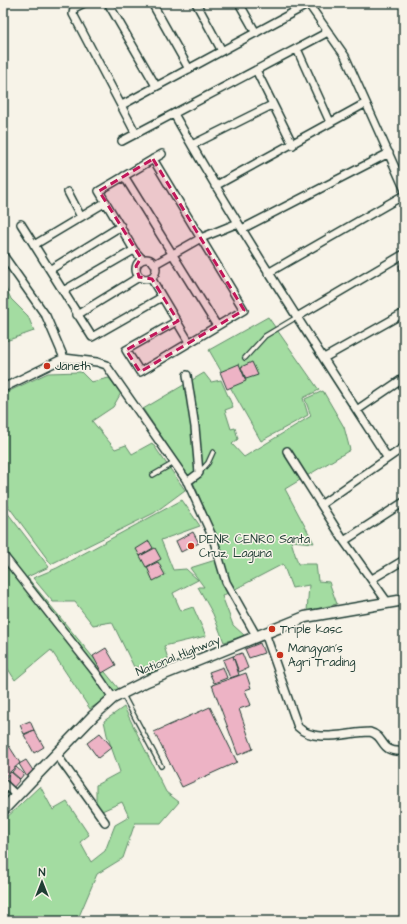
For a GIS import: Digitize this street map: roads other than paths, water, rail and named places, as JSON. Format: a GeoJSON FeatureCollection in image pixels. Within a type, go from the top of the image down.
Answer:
{"type":"FeatureCollection","features":[{"type":"Feature","properties":{"kind":"main road","name":"National Highway"},"geometry":{"type":"LineString","coordinates":[[3,810],[93,716],[118,696],[147,681],[305,617],[404,600]]}},
{"type":"Feature","properties":{"kind":"street"},"geometry":{"type":"LineString","coordinates":[[84,3],[74,8],[73,14],[136,134]]}},
{"type":"Feature","properties":{"kind":"street"},"geometry":{"type":"LineString","coordinates":[[108,3],[156,86]]}},
{"type":"Feature","properties":{"kind":"street"},"geometry":{"type":"LineString","coordinates":[[152,3],[189,69]]}},
{"type":"Feature","properties":{"kind":"street"},"geometry":{"type":"LineString","coordinates":[[196,3],[222,51]]}},
{"type":"Feature","properties":{"kind":"street"},"geometry":{"type":"LineString","coordinates":[[239,3],[256,33]]}},
{"type":"Feature","properties":{"kind":"street"},"geometry":{"type":"LineString","coordinates":[[122,105],[305,5],[310,6],[345,56],[404,188]]}},
{"type":"Feature","properties":{"kind":"street"},"geometry":{"type":"LineString","coordinates":[[122,141],[328,32]]}},
{"type":"Feature","properties":{"kind":"street"},"geometry":{"type":"LineString","coordinates":[[297,49],[330,122]]}},
{"type":"Feature","properties":{"kind":"street"},"geometry":{"type":"LineString","coordinates":[[256,70],[293,145]]}},
{"type":"Feature","properties":{"kind":"street"},"geometry":{"type":"LineString","coordinates":[[215,186],[293,145],[330,122],[366,103]]}},
{"type":"Feature","properties":{"kind":"street"},"geometry":{"type":"LineString","coordinates":[[192,145],[272,105]]}},
{"type":"Feature","properties":{"kind":"street"},"geometry":{"type":"LineString","coordinates":[[174,114],[215,186],[268,273],[387,457]]}},
{"type":"Feature","properties":{"kind":"street"},"geometry":{"type":"LineString","coordinates":[[155,264],[201,238],[240,226],[389,153]]}},
{"type":"Feature","properties":{"kind":"street"},"geometry":{"type":"LineString","coordinates":[[142,259],[136,266],[136,272],[139,277],[144,279],[151,278],[156,272],[155,264],[150,259],[142,259],[134,250],[99,191],[162,154]]}},
{"type":"Feature","properties":{"kind":"street"},"geometry":{"type":"LineString","coordinates":[[153,159],[244,310],[140,372],[126,350],[177,321]]}},
{"type":"Feature","properties":{"kind":"street"},"geometry":{"type":"LineString","coordinates":[[124,176],[217,326]]}},
{"type":"Feature","properties":{"kind":"street"},"geometry":{"type":"LineString","coordinates":[[68,192],[81,217]]}},
{"type":"Feature","properties":{"kind":"street"},"geometry":{"type":"LineString","coordinates":[[268,273],[404,195]]}},
{"type":"Feature","properties":{"kind":"street"},"geometry":{"type":"LineString","coordinates":[[34,244],[106,202]]}},
{"type":"Feature","properties":{"kind":"street"},"geometry":{"type":"LineString","coordinates":[[21,224],[92,337],[162,297]]}},
{"type":"Feature","properties":{"kind":"street"},"geometry":{"type":"LineString","coordinates":[[51,270],[121,226]]}},
{"type":"Feature","properties":{"kind":"street"},"geometry":{"type":"LineString","coordinates":[[63,291],[134,250]]}},
{"type":"Feature","properties":{"kind":"street"},"geometry":{"type":"LineString","coordinates":[[297,317],[404,254]]}},
{"type":"Feature","properties":{"kind":"street"},"geometry":{"type":"LineString","coordinates":[[3,255],[46,316],[64,358]]}},
{"type":"Feature","properties":{"kind":"street"},"geometry":{"type":"LineString","coordinates":[[77,315],[139,277]]}},
{"type":"Feature","properties":{"kind":"street"},"geometry":{"type":"LineString","coordinates":[[151,278],[189,342]]}},
{"type":"Feature","properties":{"kind":"street"},"geometry":{"type":"LineString","coordinates":[[324,358],[404,314]]}},
{"type":"Feature","properties":{"kind":"street"},"geometry":{"type":"LineString","coordinates":[[3,388],[64,358],[97,362],[106,365],[187,482],[213,538],[226,582],[261,635],[298,727],[303,732],[314,735],[370,732],[373,733],[388,750],[393,752],[404,751]]}},
{"type":"Feature","properties":{"kind":"street"},"geometry":{"type":"LineString","coordinates":[[187,375],[195,427],[199,473],[187,482]]}},
{"type":"Feature","properties":{"kind":"street"},"geometry":{"type":"LineString","coordinates":[[357,410],[404,378]]}},
{"type":"Feature","properties":{"kind":"street"},"geometry":{"type":"LineString","coordinates":[[322,504],[387,457],[404,447]]}},
{"type":"Feature","properties":{"kind":"street"},"geometry":{"type":"LineString","coordinates":[[287,451],[322,504],[344,541],[388,603]]}},
{"type":"Feature","properties":{"kind":"street"},"geometry":{"type":"LineString","coordinates":[[344,541],[404,502]]}},
{"type":"Feature","properties":{"kind":"street"},"geometry":{"type":"LineString","coordinates":[[3,556],[96,672],[118,696]]}},
{"type":"Feature","properties":{"kind":"street"},"geometry":{"type":"LineString","coordinates":[[372,580],[404,560]]}},
{"type":"Feature","properties":{"kind":"street"},"geometry":{"type":"LineString","coordinates":[[57,754],[104,822]]}},
{"type":"Feature","properties":{"kind":"street"},"geometry":{"type":"LineString","coordinates":[[3,783],[17,796]]}},
{"type":"Feature","properties":{"kind":"lane"},"geometry":{"type":"LineString","coordinates":[[245,358],[265,336],[297,317]]}},
{"type":"Feature","properties":{"kind":"lane"},"geometry":{"type":"LineString","coordinates":[[199,473],[208,463],[213,452]]}},
{"type":"Feature","properties":{"kind":"lane"},"geometry":{"type":"LineString","coordinates":[[153,475],[174,463]]}},
{"type":"Feature","properties":{"kind":"lane"},"geometry":{"type":"LineString","coordinates":[[118,696],[161,766]]}},
{"type":"Feature","properties":{"kind":"place","name":"Janeth"},"geometry":{"type":"Point","coordinates":[47,366]}},
{"type":"Feature","properties":{"kind":"place","name":"DENR CENRO Santa Cruz, Laguna"},"geometry":{"type":"Point","coordinates":[191,546]}},
{"type":"Feature","properties":{"kind":"place","name":"Triple kasc"},"geometry":{"type":"Point","coordinates":[272,629]}},
{"type":"Feature","properties":{"kind":"place","name":"Mangyan's Agri Trading"},"geometry":{"type":"Point","coordinates":[280,655]}}]}
